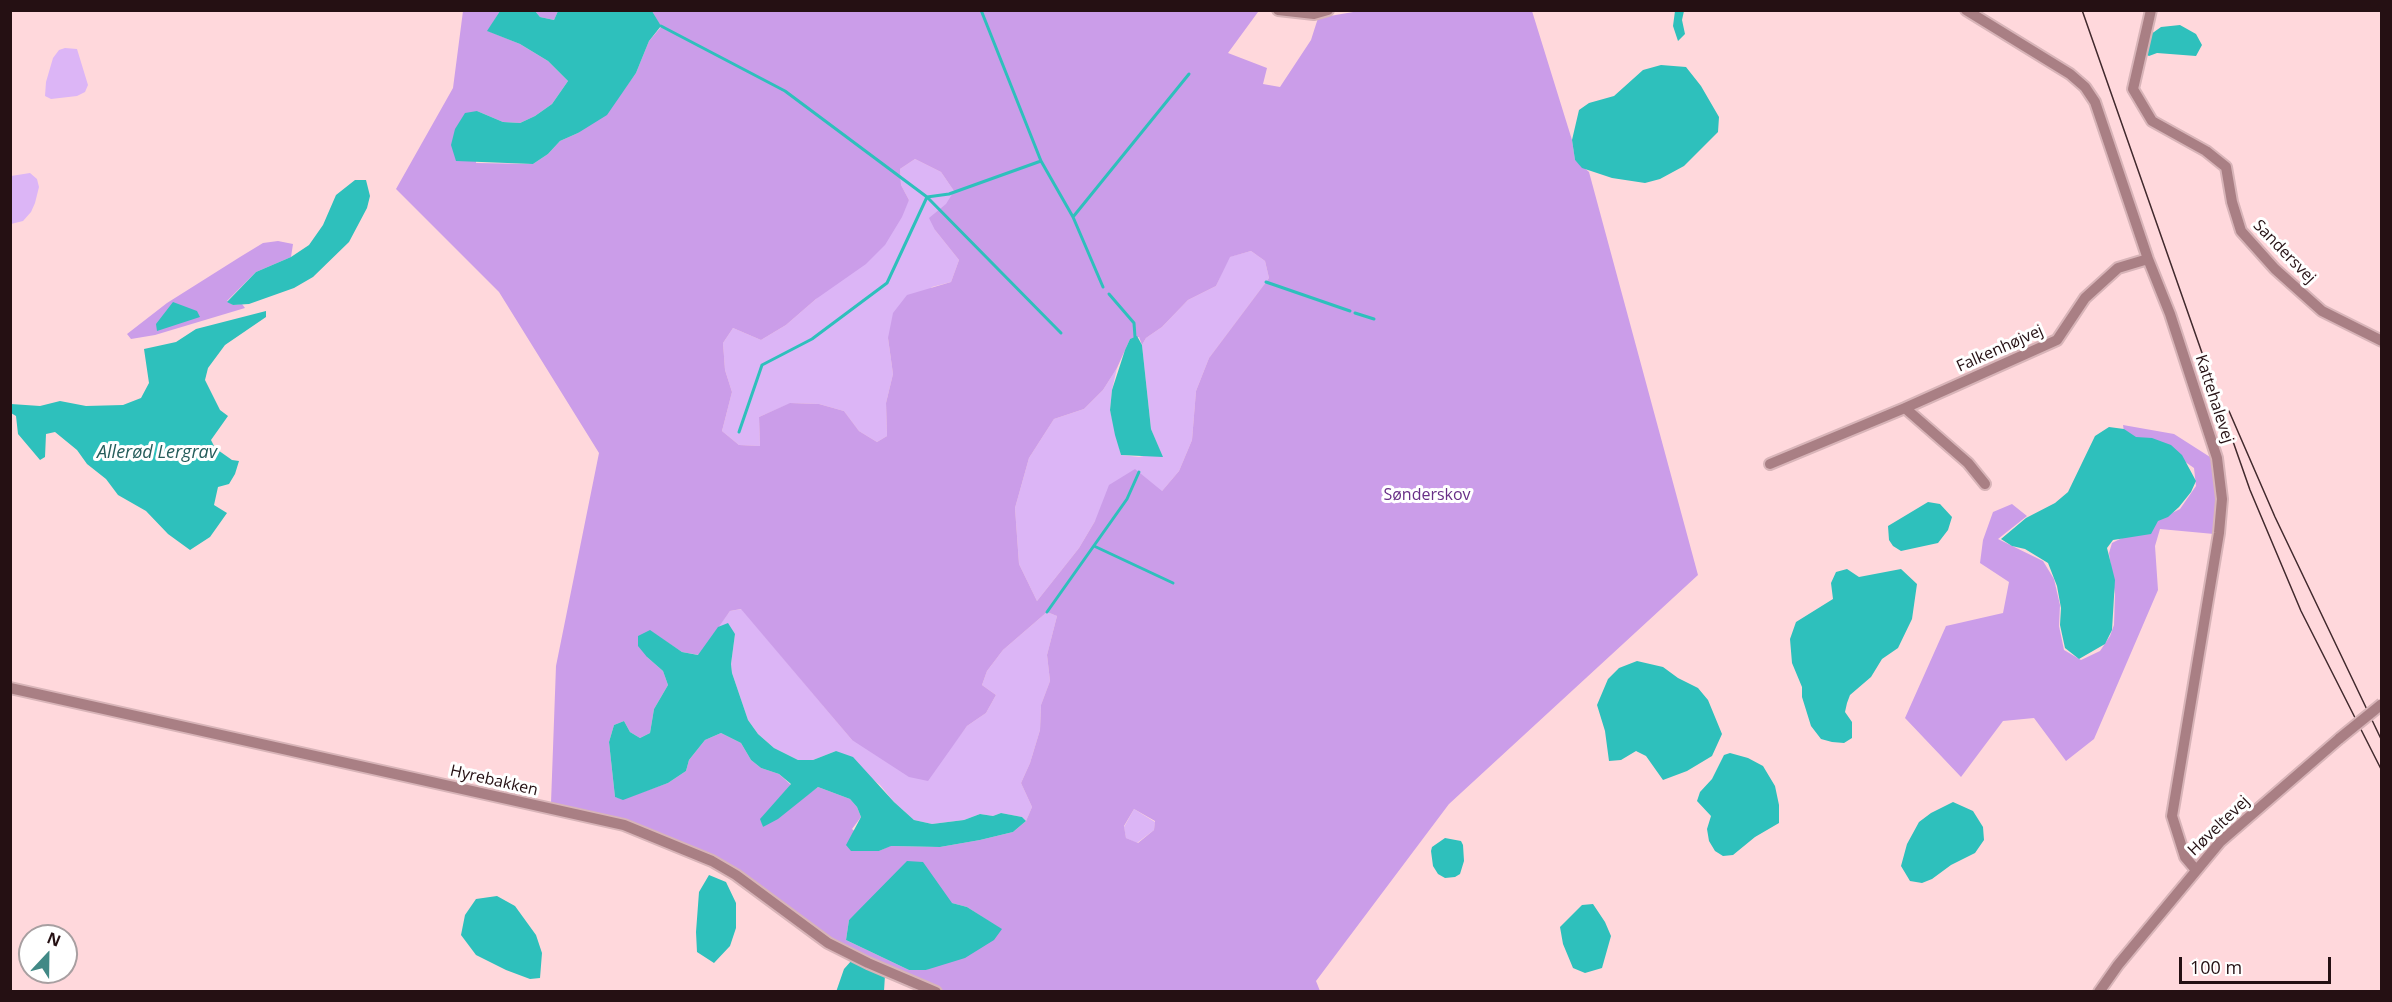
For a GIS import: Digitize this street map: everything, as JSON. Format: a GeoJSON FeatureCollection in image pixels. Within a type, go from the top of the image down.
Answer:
{"type":"FeatureCollection","features":[{"type":"Feature","properties":{"kind":"street"},"geometry":{"type":"LineString","coordinates":[[1278,10],[1314,14],[1328,10]]}},
{"type":"Feature","properties":{"kind":"street","name":"Kattehalevej"},"geometry":{"type":"LineString","coordinates":[[1966,10],[2070,74],[2085,87],[2095,102],[2148,259],[2170,314],[2217,458],[2222,499],[2219,533],[2172,816],[2185,858],[2196,870]]}},
{"type":"Feature","properties":{"kind":"street","name":"Sandersvej"},"geometry":{"type":"LineString","coordinates":[[2151,10],[2133,89],[2151,121],[2206,151],[2226,167],[2232,202],[2241,231],[2275,269],[2322,311],[2382,341]]}},
{"type":"Feature","properties":{"kind":"street","name":"Falkenhøjvej"},"geometry":{"type":"LineString","coordinates":[[1770,464],[1905,408],[2057,340],[2085,298],[2118,268],[2148,259]]}},
{"type":"Feature","properties":{"kind":"street"},"geometry":{"type":"LineString","coordinates":[[1905,408],[1968,463],[1985,484]]}},
{"type":"Feature","properties":{"kind":"street","name":"Hyrebakken"},"geometry":{"type":"LineString","coordinates":[[10,688],[624,825],[712,861],[736,875],[828,943],[936,992]]}},
{"type":"Feature","properties":{"kind":"street","name":"Høveltevej"},"geometry":{"type":"LineString","coordinates":[[2099,992],[2196,870],[2234,830],[2382,704]]}},
{"type":"Feature","properties":{"kind":"shaded area"},"geometry":{"type":"Polygon","coordinates":[[[77,49],[88,85],[85,92],[77,96],[51,99],[45,96],[46,82],[53,58],[59,50],[77,49]]]}},
{"type":"Feature","properties":{"kind":"shaded area"},"geometry":{"type":"Polygon","coordinates":[[[915,159],[941,172],[954,191],[935,230],[959,260],[951,282],[932,287],[888,338],[893,374],[886,403],[887,436],[877,442],[859,431],[844,411],[819,404],[791,403],[759,417],[760,446],[739,445],[722,431],[732,392],[725,370],[723,343],[733,328],[761,340],[786,325],[816,299],[909,200],[901,185],[900,169],[915,159]]]}},
{"type":"Feature","properties":{"kind":"shaded area"},"geometry":{"type":"Polygon","coordinates":[[[30,173],[37,179],[39,187],[35,203],[23,221],[11,224],[11,176],[30,173]]]}},
{"type":"Feature","properties":{"kind":"shaded area"},"geometry":{"type":"Polygon","coordinates":[[[1251,251],[1265,261],[1269,278],[1209,358],[1196,391],[1192,440],[1179,471],[1162,491],[1095,521],[1079,548],[1037,601],[1019,564],[1015,508],[1029,458],[1054,419],[1084,409],[1103,390],[1117,368],[1110,410],[1121,455],[1162,456],[1151,429],[1142,345],[1146,338],[1162,327],[1188,300],[1216,286],[1229,257],[1251,251]]]}},
{"type":"Feature","properties":{"kind":"shaded area"},"geometry":{"type":"Polygon","coordinates":[[[742,609],[852,740],[951,747],[967,726],[986,713],[996,695],[982,685],[987,671],[1003,650],[1047,612],[1057,616],[1047,655],[1050,681],[1041,705],[1040,730],[1021,783],[1032,807],[1026,821],[1022,817],[1001,813],[993,816],[980,814],[964,820],[932,824],[914,820],[894,802],[880,785],[836,751],[813,760],[798,760],[774,748],[758,734],[748,720],[732,673],[735,634],[718,627],[730,611],[742,609]]]}},
{"type":"Feature","properties":{"kind":"shaded area"},"geometry":{"type":"Polygon","coordinates":[[[1134,809],[1155,822],[1154,830],[1137,843],[1126,838],[1124,827],[1134,809]]]}},
{"type":"Feature","properties":{"kind":"green space","name":"Sønderskov"},"geometry":{"type":"Polygon","coordinates":[[[1365,10],[1532,11],[1572,140],[1575,160],[1589,172],[1698,575],[1449,804],[1316,981],[1320,991],[942,991],[857,954],[820,934],[749,882],[625,822],[551,803],[556,666],[599,453],[499,292],[396,189],[453,88],[463,11],[500,11],[488,31],[520,44],[548,61],[568,81],[552,104],[520,123],[503,122],[477,111],[476,163],[533,164],[548,154],[560,141],[578,133],[623,91],[636,73],[649,41],[661,27],[652,11],[1254,11],[1258,12],[1228,53],[1267,68],[1263,84],[1280,87],[1311,40],[1318,18],[1365,10]],[[915,159],[900,169],[901,185],[909,200],[902,217],[885,245],[866,264],[816,299],[786,325],[761,340],[733,328],[723,343],[725,370],[732,392],[722,431],[739,445],[760,446],[759,417],[790,403],[819,404],[844,411],[859,431],[877,442],[887,436],[886,403],[893,374],[888,338],[893,313],[907,295],[951,282],[959,260],[935,230],[929,218],[946,204],[954,191],[941,172],[915,159]],[[1251,251],[1230,257],[1216,286],[1188,300],[1162,327],[1146,338],[1142,345],[1139,337],[1130,339],[1117,368],[1103,390],[1084,409],[1054,419],[1029,458],[1015,508],[1019,564],[1037,601],[1079,548],[1095,521],[1109,485],[1135,469],[1162,491],[1179,471],[1192,440],[1196,391],[1209,358],[1269,278],[1265,261],[1251,251]],[[741,609],[730,611],[699,655],[682,652],[650,631],[647,657],[663,671],[668,685],[654,709],[650,733],[640,738],[630,732],[624,721],[614,725],[609,742],[615,797],[623,799],[668,783],[686,771],[689,760],[705,740],[721,733],[741,743],[751,760],[761,768],[779,774],[791,785],[761,819],[763,827],[818,787],[850,799],[857,807],[861,817],[852,829],[879,851],[890,846],[940,847],[980,840],[1013,832],[1026,821],[1032,807],[1021,783],[1040,730],[1041,705],[1050,681],[1047,655],[1057,616],[1047,612],[1003,650],[987,671],[982,685],[996,695],[986,713],[967,726],[928,781],[909,777],[852,740],[741,609]],[[1134,809],[1124,826],[1126,838],[1138,843],[1154,830],[1155,821],[1134,809]],[[952,903],[858,912],[849,920],[846,940],[909,970],[926,970],[1001,929],[967,907],[952,903]]]}},
{"type":"Feature","properties":{"kind":"green space"},"geometry":{"type":"Polygon","coordinates":[[[535,11],[558,11],[554,20],[540,17],[535,11]]]}},
{"type":"Feature","properties":{"kind":"green space"},"geometry":{"type":"Polygon","coordinates":[[[278,241],[293,244],[291,257],[256,272],[227,301],[233,305],[242,304],[245,308],[155,335],[131,339],[127,334],[167,303],[240,257],[263,243],[278,241]]]}},
{"type":"Feature","properties":{"kind":"green space"},"geometry":{"type":"Polygon","coordinates":[[[2123,425],[2174,434],[2221,464],[2214,534],[2160,529],[2155,546],[2158,590],[2094,739],[2066,761],[2034,718],[2003,721],[1961,777],[1905,718],[1946,626],[2003,613],[2009,582],[1980,563],[1983,540],[1993,512],[2012,504],[2027,516],[1998,539],[2043,561],[2054,579],[2060,605],[2059,626],[2064,650],[2081,660],[2100,651],[2114,625],[2115,594],[2109,553],[2112,543],[2180,509],[2196,486],[2194,468],[2152,439],[2125,438],[2123,425]]]}},
{"type":"Feature","properties":{"kind":"water"},"geometry":{"type":"Polygon","coordinates":[[[500,11],[535,11],[540,17],[554,20],[558,11],[652,11],[661,26],[649,41],[636,73],[607,115],[560,141],[548,154],[533,164],[456,161],[451,145],[455,129],[465,113],[477,111],[503,122],[520,123],[552,104],[568,81],[548,61],[520,44],[487,31],[500,11]]]}},
{"type":"Feature","properties":{"kind":"water"},"geometry":{"type":"Polygon","coordinates":[[[1675,11],[1684,11],[1682,20],[1685,34],[1678,41],[1673,26],[1675,11]]]}},
{"type":"Feature","properties":{"kind":"water"},"geometry":{"type":"Polygon","coordinates":[[[2180,25],[2196,34],[2202,45],[2196,56],[2157,53],[2149,56],[2145,54],[2147,37],[2161,27],[2180,25]]]}},
{"type":"Feature","properties":{"kind":"water"},"geometry":{"type":"Polygon","coordinates":[[[1661,65],[1686,67],[1701,86],[1719,117],[1718,132],[1684,166],[1660,179],[1645,183],[1612,178],[1582,168],[1575,160],[1572,140],[1579,110],[1589,103],[1614,96],[1643,70],[1661,65]]]}},
{"type":"Feature","properties":{"kind":"water"},"geometry":{"type":"Polygon","coordinates":[[[355,180],[366,180],[370,196],[367,208],[349,242],[313,277],[294,288],[249,304],[233,305],[227,302],[256,272],[291,257],[309,245],[323,225],[336,195],[355,180]]]}},
{"type":"Feature","properties":{"kind":"water"},"geometry":{"type":"Polygon","coordinates":[[[173,302],[197,311],[200,317],[157,331],[156,324],[173,302]]]}},
{"type":"Feature","properties":{"kind":"water","name":"Allerød Lergrav"},"geometry":{"type":"Polygon","coordinates":[[[266,311],[266,317],[225,345],[208,368],[205,380],[220,410],[228,416],[211,440],[215,448],[232,460],[239,461],[229,484],[218,487],[214,505],[227,513],[210,537],[190,550],[168,534],[146,511],[118,495],[106,479],[87,464],[77,450],[55,432],[46,434],[45,457],[40,460],[18,434],[16,416],[11,413],[11,404],[40,406],[60,401],[86,406],[123,405],[141,398],[149,383],[144,349],[176,342],[196,329],[266,311]]]}},
{"type":"Feature","properties":{"kind":"water"},"geometry":{"type":"Polygon","coordinates":[[[1137,336],[1142,345],[1151,429],[1163,457],[1121,455],[1115,435],[1110,410],[1112,390],[1130,339],[1137,336]]]}},
{"type":"Feature","properties":{"kind":"water"},"geometry":{"type":"Polygon","coordinates":[[[2109,427],[2124,429],[2136,437],[2152,438],[2171,445],[2182,455],[2196,481],[2191,492],[2179,507],[2168,517],[2158,521],[2151,534],[2113,540],[2107,548],[2115,580],[2112,630],[2105,644],[2079,659],[2065,648],[2060,625],[2061,608],[2057,586],[2048,563],[2025,549],[2012,546],[2001,539],[2026,518],[2055,503],[2068,492],[2095,436],[2109,427]]]}},
{"type":"Feature","properties":{"kind":"water"},"geometry":{"type":"Polygon","coordinates":[[[1928,502],[1940,504],[1952,517],[1948,530],[1938,543],[1901,551],[1893,546],[1889,540],[1888,526],[1928,502]]]}},
{"type":"Feature","properties":{"kind":"water"},"geometry":{"type":"Polygon","coordinates":[[[1847,569],[1859,577],[1901,569],[1917,584],[1912,619],[1898,648],[1882,659],[1871,677],[1850,695],[1845,712],[1852,722],[1852,738],[1844,743],[1821,739],[1811,726],[1802,697],[1802,687],[1792,663],[1790,639],[1796,622],[1833,599],[1831,583],[1836,572],[1847,569]]]}},
{"type":"Feature","properties":{"kind":"water"},"geometry":{"type":"Polygon","coordinates":[[[728,623],[735,634],[732,673],[748,720],[758,734],[774,748],[798,760],[813,760],[836,751],[853,757],[894,802],[914,820],[932,824],[964,820],[980,814],[993,816],[1001,813],[1022,817],[1026,821],[1013,832],[940,847],[891,846],[879,851],[851,851],[846,845],[861,817],[857,807],[850,799],[818,787],[778,819],[763,827],[760,819],[791,784],[779,774],[761,768],[751,760],[741,743],[721,733],[705,740],[689,760],[686,771],[668,783],[623,800],[615,797],[609,742],[614,725],[624,721],[630,732],[640,738],[650,733],[654,709],[668,685],[663,671],[638,646],[638,636],[650,630],[682,652],[698,655],[718,627],[728,623]]]}},
{"type":"Feature","properties":{"kind":"water"},"geometry":{"type":"Polygon","coordinates":[[[1637,661],[1663,667],[1698,688],[1708,700],[1722,734],[1712,756],[1687,771],[1663,780],[1646,756],[1636,751],[1621,760],[1609,761],[1605,731],[1597,705],[1608,679],[1619,668],[1637,661]]]}},
{"type":"Feature","properties":{"kind":"water"},"geometry":{"type":"Polygon","coordinates":[[[1730,753],[1748,758],[1763,766],[1775,786],[1779,805],[1779,823],[1755,837],[1733,855],[1723,856],[1715,851],[1709,841],[1707,829],[1711,816],[1697,801],[1700,792],[1712,779],[1724,755],[1730,753]]]}},
{"type":"Feature","properties":{"kind":"water"},"geometry":{"type":"Polygon","coordinates":[[[1953,802],[1973,811],[1983,827],[1984,840],[1975,853],[1951,865],[1932,879],[1922,883],[1910,881],[1901,866],[1907,844],[1919,822],[1953,802]]]}},
{"type":"Feature","properties":{"kind":"water"},"geometry":{"type":"Polygon","coordinates":[[[1445,838],[1461,841],[1463,845],[1464,861],[1460,874],[1455,877],[1445,878],[1438,874],[1433,866],[1432,847],[1445,838]]]}},
{"type":"Feature","properties":{"kind":"water"},"geometry":{"type":"Polygon","coordinates":[[[907,861],[923,862],[952,903],[967,907],[1002,929],[994,940],[965,958],[926,970],[909,970],[846,940],[849,920],[907,861]]]}},
{"type":"Feature","properties":{"kind":"water"},"geometry":{"type":"Polygon","coordinates":[[[709,875],[726,882],[736,903],[736,928],[730,946],[714,963],[697,952],[699,892],[709,875]]]}},
{"type":"Feature","properties":{"kind":"water"},"geometry":{"type":"Polygon","coordinates":[[[497,896],[515,906],[536,935],[542,953],[540,978],[530,979],[476,955],[461,935],[465,915],[476,899],[497,896]]]}},
{"type":"Feature","properties":{"kind":"water"},"geometry":{"type":"Polygon","coordinates":[[[1593,904],[1611,936],[1602,968],[1585,973],[1573,968],[1563,944],[1560,927],[1582,905],[1593,904]]]}},
{"type":"Feature","properties":{"kind":"water"},"geometry":{"type":"Polygon","coordinates":[[[852,960],[885,975],[884,991],[836,992],[844,969],[852,960]]]}},
{"type":"Feature","properties":{"kind":"waterway"},"geometry":{"type":"LineString","coordinates":[[981,10],[1041,161]]}},
{"type":"Feature","properties":{"kind":"waterway"},"geometry":{"type":"LineString","coordinates":[[661,26],[785,91],[927,197],[1061,333]]}},
{"type":"Feature","properties":{"kind":"waterway"},"geometry":{"type":"LineString","coordinates":[[1073,217],[1189,74]]}},
{"type":"Feature","properties":{"kind":"waterway"},"geometry":{"type":"LineString","coordinates":[[739,432],[762,365],[812,339],[887,283],[927,197],[949,194],[1041,161],[1073,217],[1103,287]]}},
{"type":"Feature","properties":{"kind":"waterway"},"geometry":{"type":"LineString","coordinates":[[1266,282],[1350,311]]}},
{"type":"Feature","properties":{"kind":"waterway"},"geometry":{"type":"LineString","coordinates":[[1109,294],[1134,323],[1135,337]]}},
{"type":"Feature","properties":{"kind":"waterway"},"geometry":{"type":"LineString","coordinates":[[1355,313],[1374,319]]}},
{"type":"Feature","properties":{"kind":"waterway"},"geometry":{"type":"LineString","coordinates":[[1047,612],[1127,499],[1139,472]]}},
{"type":"Feature","properties":{"kind":"waterway"},"geometry":{"type":"LineString","coordinates":[[1094,546],[1173,583]]}},
{"type":"Feature","properties":{"kind":"tram line"},"geometry":{"type":"LineString","coordinates":[[2082,10],[2250,490],[2301,611],[2382,771]]}},
{"type":"Feature","properties":{"kind":"tram line"},"geometry":{"type":"LineString","coordinates":[[2229,411],[2275,517],[2382,741]]}}]}
